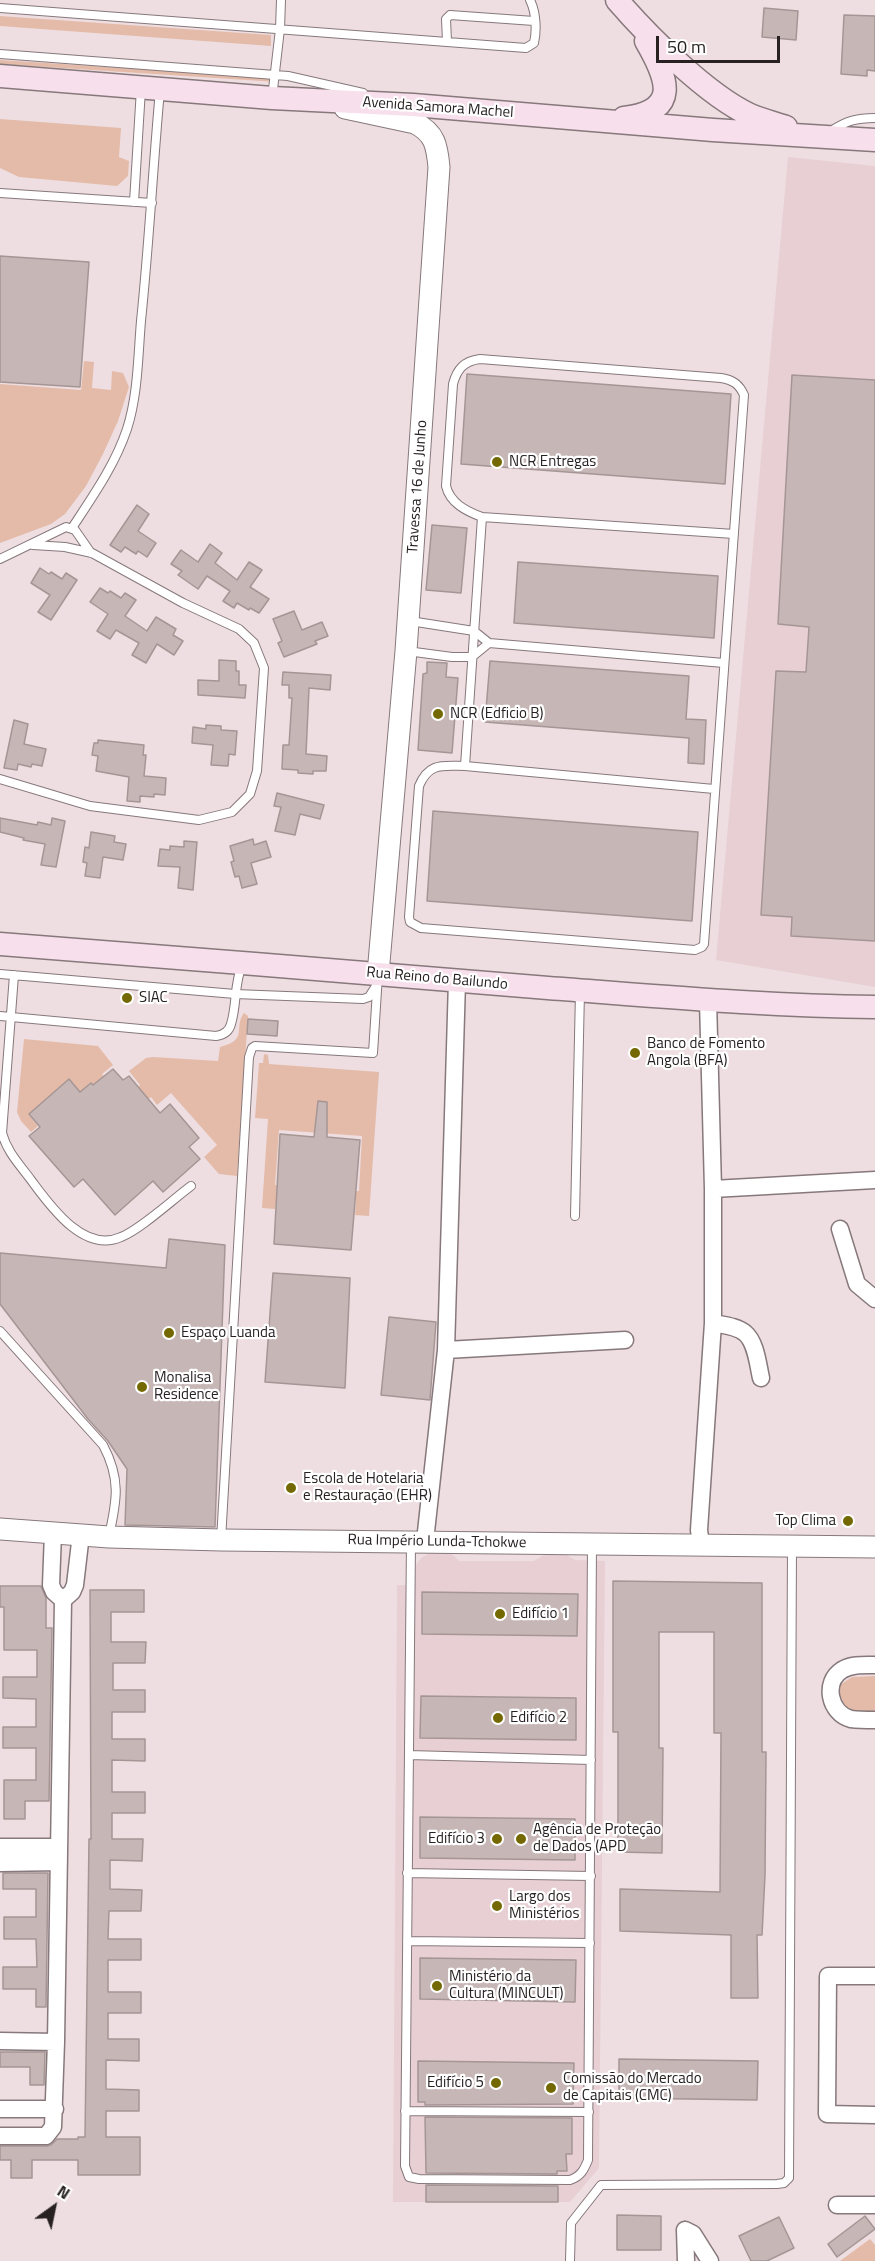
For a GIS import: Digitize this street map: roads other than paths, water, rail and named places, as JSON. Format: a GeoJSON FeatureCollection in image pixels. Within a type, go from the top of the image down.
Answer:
{"type":"FeatureCollection","features":[{"type":"Feature","properties":{"kind":"main road"},"geometry":{"type":"LineString","coordinates":[[599,121],[641,116],[660,104],[665,93],[660,66],[624,8]]}},
{"type":"Feature","properties":{"kind":"main road"},"geometry":{"type":"LineString","coordinates":[[624,8],[694,76],[730,103],[750,115],[822,137]]}},
{"type":"Feature","properties":{"kind":"main road","name":"Avenida Samora Machel"},"geometry":{"type":"LineString","coordinates":[[0,76],[272,98],[413,105],[599,121],[875,140]]}},
{"type":"Feature","properties":{"kind":"main road","name":"Rua Reino do Bailundo"},"geometry":{"type":"LineString","coordinates":[[0,944],[243,962],[383,978],[457,981],[708,1000],[875,1008]]}},
{"type":"Feature","properties":{"kind":"street","name":"Travessa 16 de Junho"},"geometry":{"type":"LineString","coordinates":[[303,99],[415,123],[430,134],[438,147],[437,200],[383,978]]}},
{"type":"Feature","properties":{"kind":"street"},"geometry":{"type":"LineString","coordinates":[[418,1541],[446,1350],[457,981]]}},
{"type":"Feature","properties":{"kind":"street"},"geometry":{"type":"LineString","coordinates":[[701,1545],[699,1530],[712,1323],[713,1189],[708,1000]]}},
{"type":"Feature","properties":{"kind":"street"},"geometry":{"type":"LineString","coordinates":[[713,1189],[875,1180]]}},
{"type":"Feature","properties":{"kind":"street"},"geometry":{"type":"LineString","coordinates":[[840,1229],[857,1284],[875,1299]]}},
{"type":"Feature","properties":{"kind":"street"},"geometry":{"type":"LineString","coordinates":[[712,1323],[737,1328],[746,1333],[752,1343],[761,1378]]}},
{"type":"Feature","properties":{"kind":"street"},"geometry":{"type":"LineString","coordinates":[[446,1350],[625,1340]]}},
{"type":"Feature","properties":{"kind":"street","name":"Rua Império Lunda-Tchokwe"},"geometry":{"type":"LineString","coordinates":[[0,1529],[109,1537],[221,1540],[875,1547]]}},
{"type":"Feature","properties":{"kind":"street"},"geometry":{"type":"LineString","coordinates":[[53,1533],[51,1585],[54,1592],[63,1600]]}},
{"type":"Feature","properties":{"kind":"street"},"geometry":{"type":"LineString","coordinates":[[0,2136],[46,2136],[53,2127],[63,1600],[72,1592],[75,1585],[81,1534]]}},
{"type":"Feature","properties":{"kind":"street"},"geometry":{"type":"LineString","coordinates":[[875,1665],[850,1666],[842,1670],[831,1684],[830,1694],[832,1702],[843,1715],[850,1719],[875,1720]]}},
{"type":"Feature","properties":{"kind":"street"},"geometry":{"type":"LineString","coordinates":[[0,1847],[59,1855]]}},
{"type":"Feature","properties":{"kind":"street"},"geometry":{"type":"LineString","coordinates":[[0,1863],[59,1855]]}},
{"type":"Feature","properties":{"kind":"street"},"geometry":{"type":"LineString","coordinates":[[875,1977],[828,1976],[827,2114],[875,2115]]}},
{"type":"Feature","properties":{"kind":"street"},"geometry":{"type":"LineString","coordinates":[[0,2041],[56,2042]]}},
{"type":"Feature","properties":{"kind":"street"},"geometry":{"type":"LineString","coordinates":[[0,2109],[55,2109]]}},
{"type":"Feature","properties":{"kind":"street"},"geometry":{"type":"LineString","coordinates":[[837,2205],[875,2205]]}},
{"type":"Feature","properties":{"kind":"street"},"geometry":{"type":"LineString","coordinates":[[686,2261],[685,2230],[693,2234],[710,2261]]}},
{"type":"Feature","properties":{"kind":"lane"},"geometry":{"type":"LineString","coordinates":[[272,98],[281,0]]}},
{"type":"Feature","properties":{"kind":"lane"},"geometry":{"type":"LineString","coordinates":[[0,8],[526,48],[534,43],[534,8],[530,0]]}},
{"type":"Feature","properties":{"kind":"lane"},"geometry":{"type":"LineString","coordinates":[[447,41],[446,20],[450,15],[534,21]]}},
{"type":"Feature","properties":{"kind":"lane"},"geometry":{"type":"LineString","coordinates":[[0,54],[288,76],[413,105]]}},
{"type":"Feature","properties":{"kind":"lane"},"geometry":{"type":"LineString","coordinates":[[134,202],[151,89]]}},
{"type":"Feature","properties":{"kind":"lane"},"geometry":{"type":"LineString","coordinates":[[67,547],[76,543],[75,531],[112,465],[128,426],[135,394],[153,203],[151,89]]}},
{"type":"Feature","properties":{"kind":"lane"},"geometry":{"type":"LineString","coordinates":[[822,137],[855,118],[875,118]]}},
{"type":"Feature","properties":{"kind":"lane"},"geometry":{"type":"LineString","coordinates":[[0,193],[153,203]]}},
{"type":"Feature","properties":{"kind":"lane"},"geometry":{"type":"LineString","coordinates":[[714,789],[465,766],[436,766],[422,778],[419,786],[409,917],[414,926],[421,928],[699,950],[704,944],[714,789],[734,534],[744,395],[740,386],[731,380],[480,359],[469,360],[455,374],[446,486],[448,495],[470,513],[482,517],[734,534]]}},
{"type":"Feature","properties":{"kind":"lane"},"geometry":{"type":"LineString","coordinates":[[465,766],[482,517]]}},
{"type":"Feature","properties":{"kind":"lane"},"geometry":{"type":"LineString","coordinates":[[0,559],[66,527],[75,531],[92,553]]}},
{"type":"Feature","properties":{"kind":"lane"},"geometry":{"type":"LineString","coordinates":[[61,530],[58,539],[67,547]]}},
{"type":"Feature","properties":{"kind":"lane"},"geometry":{"type":"LineString","coordinates":[[0,779],[90,806],[199,820],[232,812],[250,794],[257,771],[264,668],[254,643],[239,629],[183,603],[92,553],[67,547],[33,545]]}},
{"type":"Feature","properties":{"kind":"lane"},"geometry":{"type":"LineString","coordinates":[[408,621],[474,631],[489,643],[724,663]]}},
{"type":"Feature","properties":{"kind":"lane"},"geometry":{"type":"LineString","coordinates":[[406,651],[472,657],[489,643]]}},
{"type":"Feature","properties":{"kind":"lane"},"geometry":{"type":"LineString","coordinates":[[0,1016],[223,1035],[231,1025],[235,994],[243,962]]}},
{"type":"Feature","properties":{"kind":"lane"},"geometry":{"type":"LineString","coordinates":[[0,974],[235,994],[363,999],[369,997],[383,978]]}},
{"type":"Feature","properties":{"kind":"lane"},"geometry":{"type":"LineString","coordinates":[[14,975],[2,1133],[5,1146],[51,1206],[78,1231],[94,1238],[107,1240],[120,1238],[191,1186]]}},
{"type":"Feature","properties":{"kind":"lane"},"geometry":{"type":"LineString","coordinates":[[221,1540],[250,1052],[255,1046],[374,1053],[383,978]]}},
{"type":"Feature","properties":{"kind":"lane"},"geometry":{"type":"LineString","coordinates":[[575,1216],[580,990]]}},
{"type":"Feature","properties":{"kind":"lane"},"geometry":{"type":"LineString","coordinates":[[0,1331],[92,1431],[112,1462],[117,1494],[109,1537]]}},
{"type":"Feature","properties":{"kind":"lane"},"geometry":{"type":"LineString","coordinates":[[418,1541],[409,1755],[405,2166],[409,2177],[419,2179],[570,2180],[578,2177],[584,2171],[588,2160],[592,1544]]}},
{"type":"Feature","properties":{"kind":"lane"},"geometry":{"type":"LineString","coordinates":[[570,2261],[571,2223],[601,2184],[777,2184],[784,2183],[789,2178],[792,1546]]}},
{"type":"Feature","properties":{"kind":"lane"},"geometry":{"type":"LineString","coordinates":[[409,1755],[591,1760]]}},
{"type":"Feature","properties":{"kind":"lane"},"geometry":{"type":"LineString","coordinates":[[408,1873],[591,1876]]}},
{"type":"Feature","properties":{"kind":"lane"},"geometry":{"type":"LineString","coordinates":[[407,1941],[590,1943]]}},
{"type":"Feature","properties":{"kind":"lane"},"geometry":{"type":"LineString","coordinates":[[405,2111],[590,2112]]}},
{"type":"Feature","properties":{"kind":"place","name":"NCR Entregas"},"geometry":{"type":"Point","coordinates":[497,462]}},
{"type":"Feature","properties":{"kind":"place","name":"NCR (Edficio B)"},"geometry":{"type":"Point","coordinates":[438,714]}},
{"type":"Feature","properties":{"kind":"place","name":"SIAC"},"geometry":{"type":"Point","coordinates":[127,998]}},
{"type":"Feature","properties":{"kind":"place","name":"Banco de Fomento Angola (BFA)"},"geometry":{"type":"Point","coordinates":[635,1053]}},
{"type":"Feature","properties":{"kind":"place","name":"Espaço Luanda"},"geometry":{"type":"Point","coordinates":[169,1333]}},
{"type":"Feature","properties":{"kind":"place","name":"Monalisa Residence"},"geometry":{"type":"Point","coordinates":[142,1387]}},
{"type":"Feature","properties":{"kind":"place","name":"Escola de Hotelaria e Restauração (EHR)"},"geometry":{"type":"Point","coordinates":[291,1488]}},
{"type":"Feature","properties":{"kind":"place","name":"Top Clima"},"geometry":{"type":"Point","coordinates":[848,1521]}},
{"type":"Feature","properties":{"kind":"place","name":"Edifício 1"},"geometry":{"type":"Point","coordinates":[500,1614]}},
{"type":"Feature","properties":{"kind":"place","name":"Edifício 2"},"geometry":{"type":"Point","coordinates":[498,1718]}},
{"type":"Feature","properties":{"kind":"place","name":"Edifício 3"},"geometry":{"type":"Point","coordinates":[497,1839]}},
{"type":"Feature","properties":{"kind":"place","name":"Agência de Proteção de Dados (APD"},"geometry":{"type":"Point","coordinates":[521,1839]}},
{"type":"Feature","properties":{"kind":"place","name":"Largo dos Ministérios"},"geometry":{"type":"Point","coordinates":[497,1906]}},
{"type":"Feature","properties":{"kind":"place","name":"Ministério da Cultura (MINCULT)"},"geometry":{"type":"Point","coordinates":[437,1986]}},
{"type":"Feature","properties":{"kind":"place","name":"Edifício 5"},"geometry":{"type":"Point","coordinates":[496,2083]}},
{"type":"Feature","properties":{"kind":"place","name":"Comissão do Mercado de Capitais (CMC)"},"geometry":{"type":"Point","coordinates":[551,2088]}}]}
